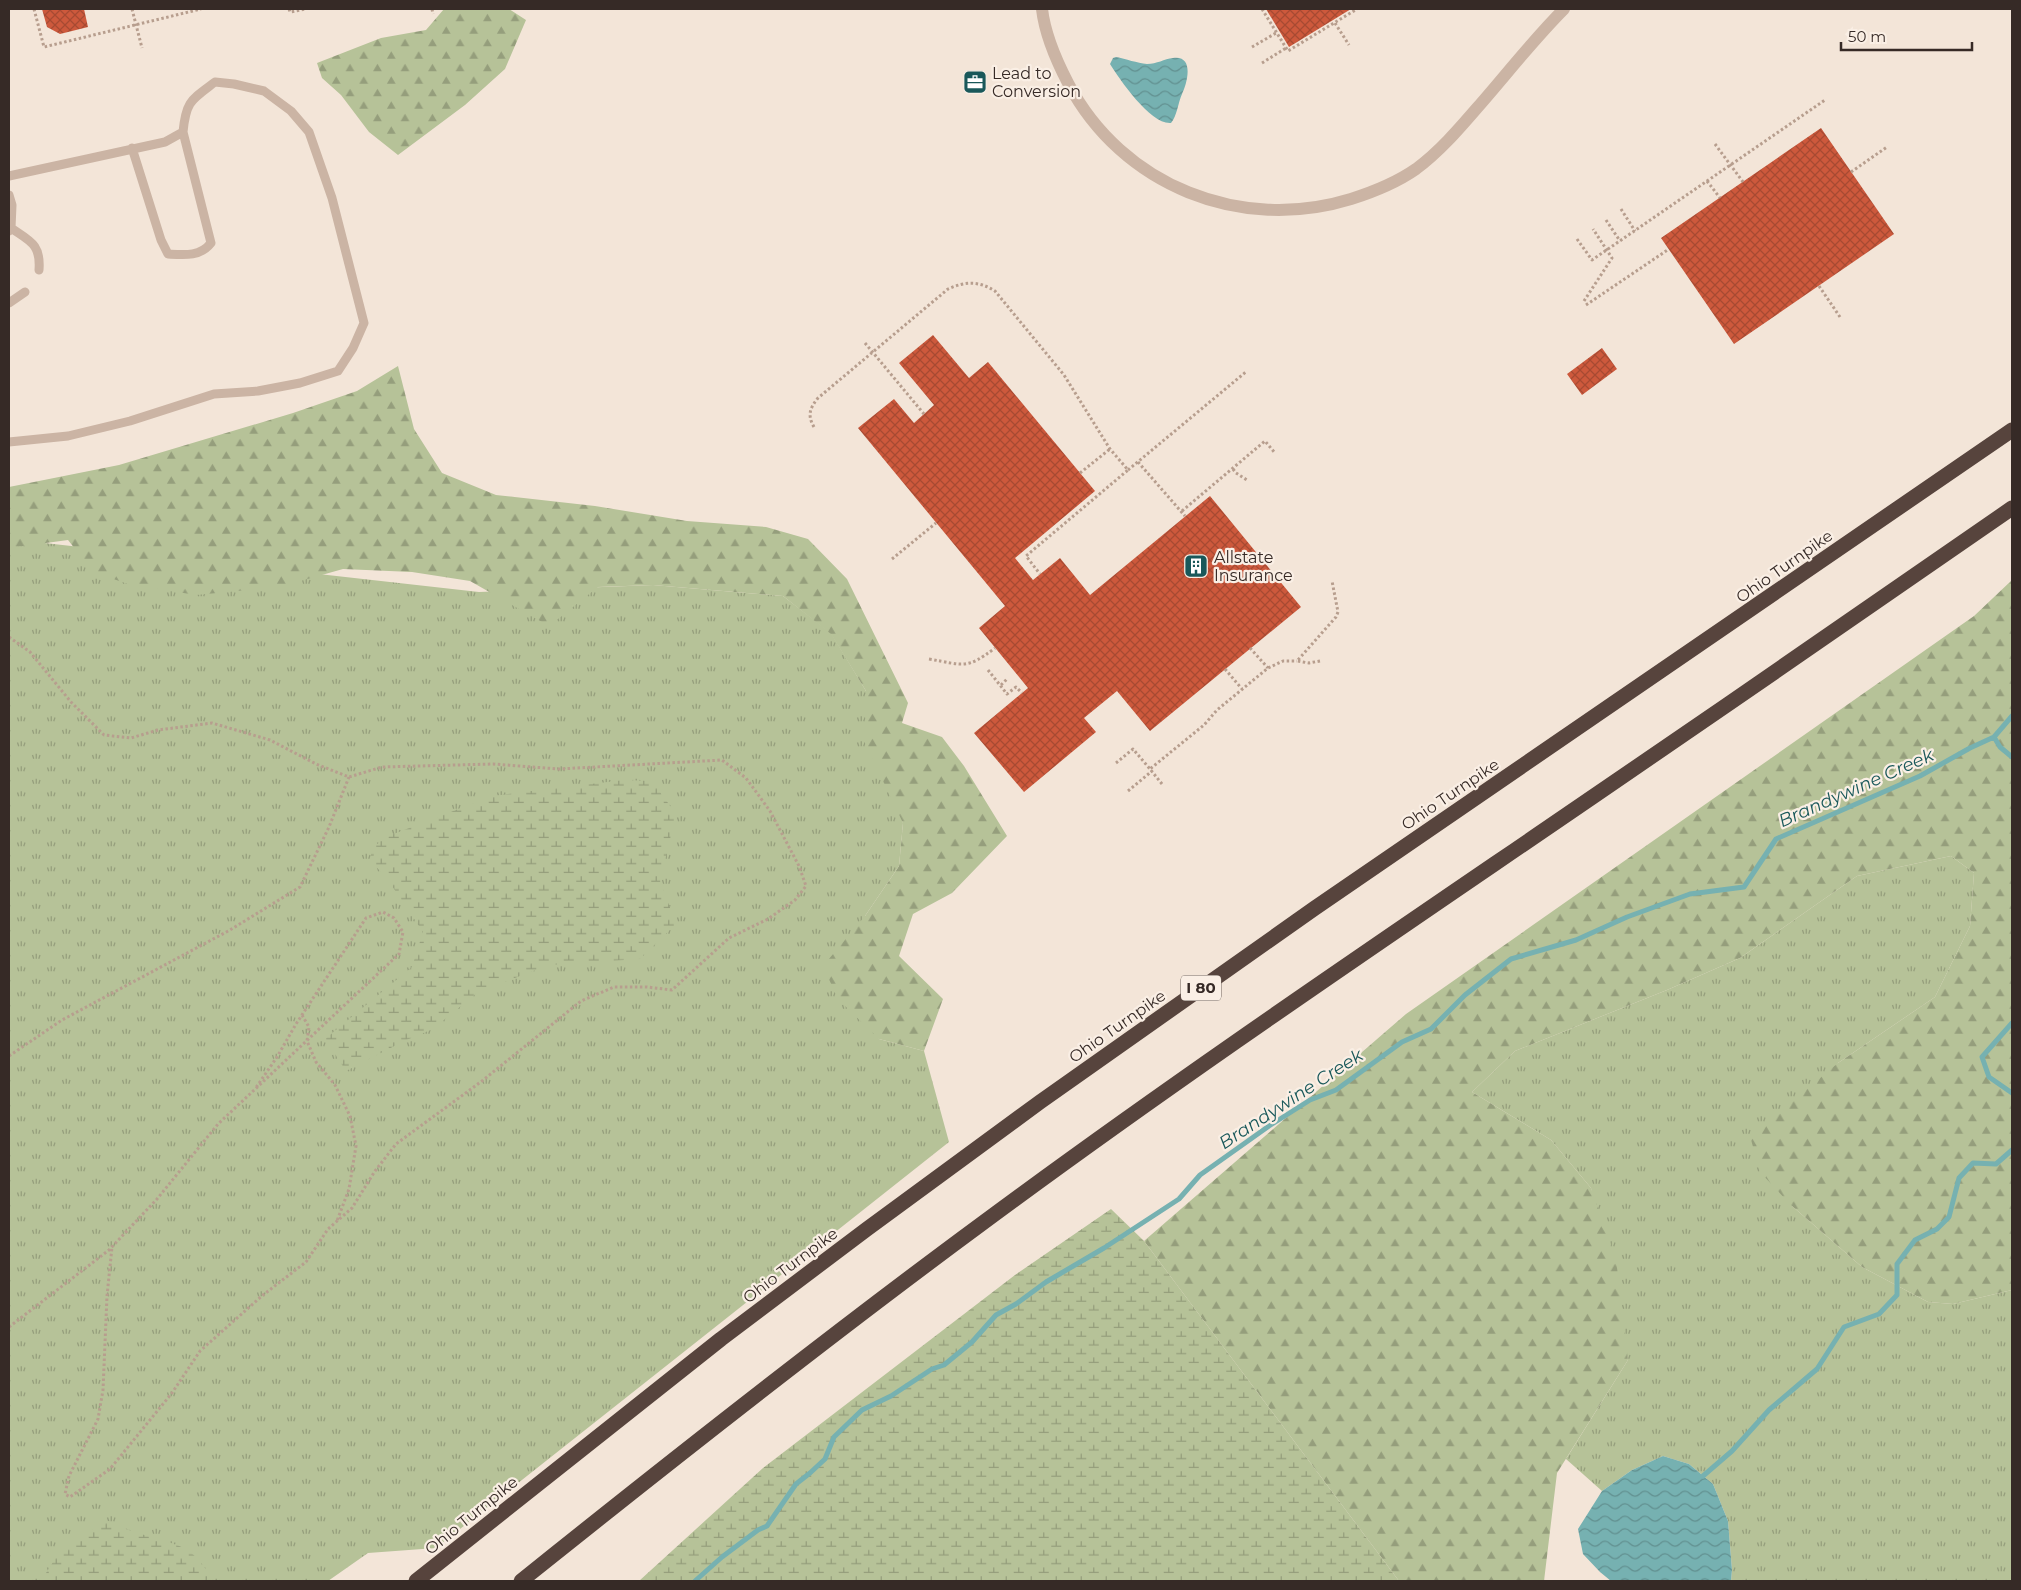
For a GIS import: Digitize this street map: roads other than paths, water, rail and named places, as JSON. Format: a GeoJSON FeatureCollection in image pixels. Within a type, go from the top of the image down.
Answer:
{"type":"FeatureCollection","features":[{"type":"Feature","properties":{"kind":"highway","name":"Ohio Turnpike"},"geometry":{"type":"LineString","coordinates":[[416,1581],[721,1339],[867,1229],[1048,1097],[1324,902],[2012,430]]}},
{"type":"Feature","properties":{"kind":"highway"},"geometry":{"type":"LineString","coordinates":[[521,1581],[636,1488],[982,1223],[1188,1076],[2012,508]]}},
{"type":"Feature","properties":{"kind":"street"},"geometry":{"type":"LineString","coordinates":[[1042,9],[1057,62],[1079,104],[1110,141],[1146,171],[1184,192],[1229,206],[1289,211],[1329,205],[1374,192],[1415,169],[1449,141],[1564,9]]}},
{"type":"Feature","properties":{"kind":"lane"},"geometry":{"type":"LineString","coordinates":[[9,442],[68,436],[130,421],[214,394],[258,390],[300,383],[338,371],[353,348],[364,323],[332,198],[309,132],[291,111],[264,91],[234,84],[215,82],[193,99],[185,112],[183,132],[210,243],[205,251],[188,256],[168,254],[161,240],[132,148]]}},
{"type":"Feature","properties":{"kind":"lane"},"geometry":{"type":"LineString","coordinates":[[9,176],[165,142],[183,132]]}},
{"type":"Feature","properties":{"kind":"lane"},"geometry":{"type":"LineString","coordinates":[[9,195],[12,205],[10,229],[33,243],[40,255],[38,270]]}},
{"type":"Feature","properties":{"kind":"lane"},"geometry":{"type":"LineString","coordinates":[[9,303],[25,292]]}},
{"type":"Feature","properties":{"kind":"water"},"geometry":{"type":"Polygon","coordinates":[[[1116,57],[1147,64],[1173,58],[1180,58],[1184,61],[1188,71],[1186,84],[1175,117],[1171,123],[1163,122],[1154,117],[1137,100],[1110,64],[1113,58],[1116,57]]]}},
{"type":"Feature","properties":{"kind":"water"},"geometry":{"type":"Polygon","coordinates":[[[1663,1456],[1689,1464],[1713,1484],[1728,1521],[1732,1570],[1731,1581],[1611,1581],[1583,1554],[1578,1529],[1602,1491],[1632,1470],[1663,1456]]]}},
{"type":"Feature","properties":{"kind":"waterway","name":"Brandywine Creek"},"geometry":{"type":"LineString","coordinates":[[695,1581],[722,1557],[758,1530],[767,1526],[796,1484],[825,1459],[834,1437],[862,1410],[891,1396],[932,1369],[944,1365],[972,1342],[996,1315],[1179,1199],[1200,1175],[1269,1126],[1310,1100],[1336,1090],[1402,1042],[1431,1029],[1465,995],[1511,959],[1576,940],[1627,917],[1690,894],[1744,887],[1776,839],[1920,776],[1994,737],[2012,716]]}},
{"type":"Feature","properties":{"kind":"waterway"},"geometry":{"type":"LineString","coordinates":[[1994,737],[2000,747],[2012,757]]}},
{"type":"Feature","properties":{"kind":"waterway"},"geometry":{"type":"LineString","coordinates":[[2012,1023],[1982,1057],[1989,1077],[2012,1093]]}},
{"type":"Feature","properties":{"kind":"waterway"},"geometry":{"type":"LineString","coordinates":[[1703,1476],[1732,1451],[1769,1410],[1817,1369],[1844,1327],[1879,1314],[1897,1295],[1897,1264],[1915,1240],[1937,1229],[1949,1217],[1959,1178],[1973,1163],[1996,1164],[2012,1150]]}},
{"type":"Feature","properties":{"kind":"place","name":"Lead to Conversion"},"geometry":{"type":"Point","coordinates":[975,82]}},
{"type":"Feature","properties":{"kind":"place","name":"Allstate Insurance"},"geometry":{"type":"Point","coordinates":[1196,566]}}]}
